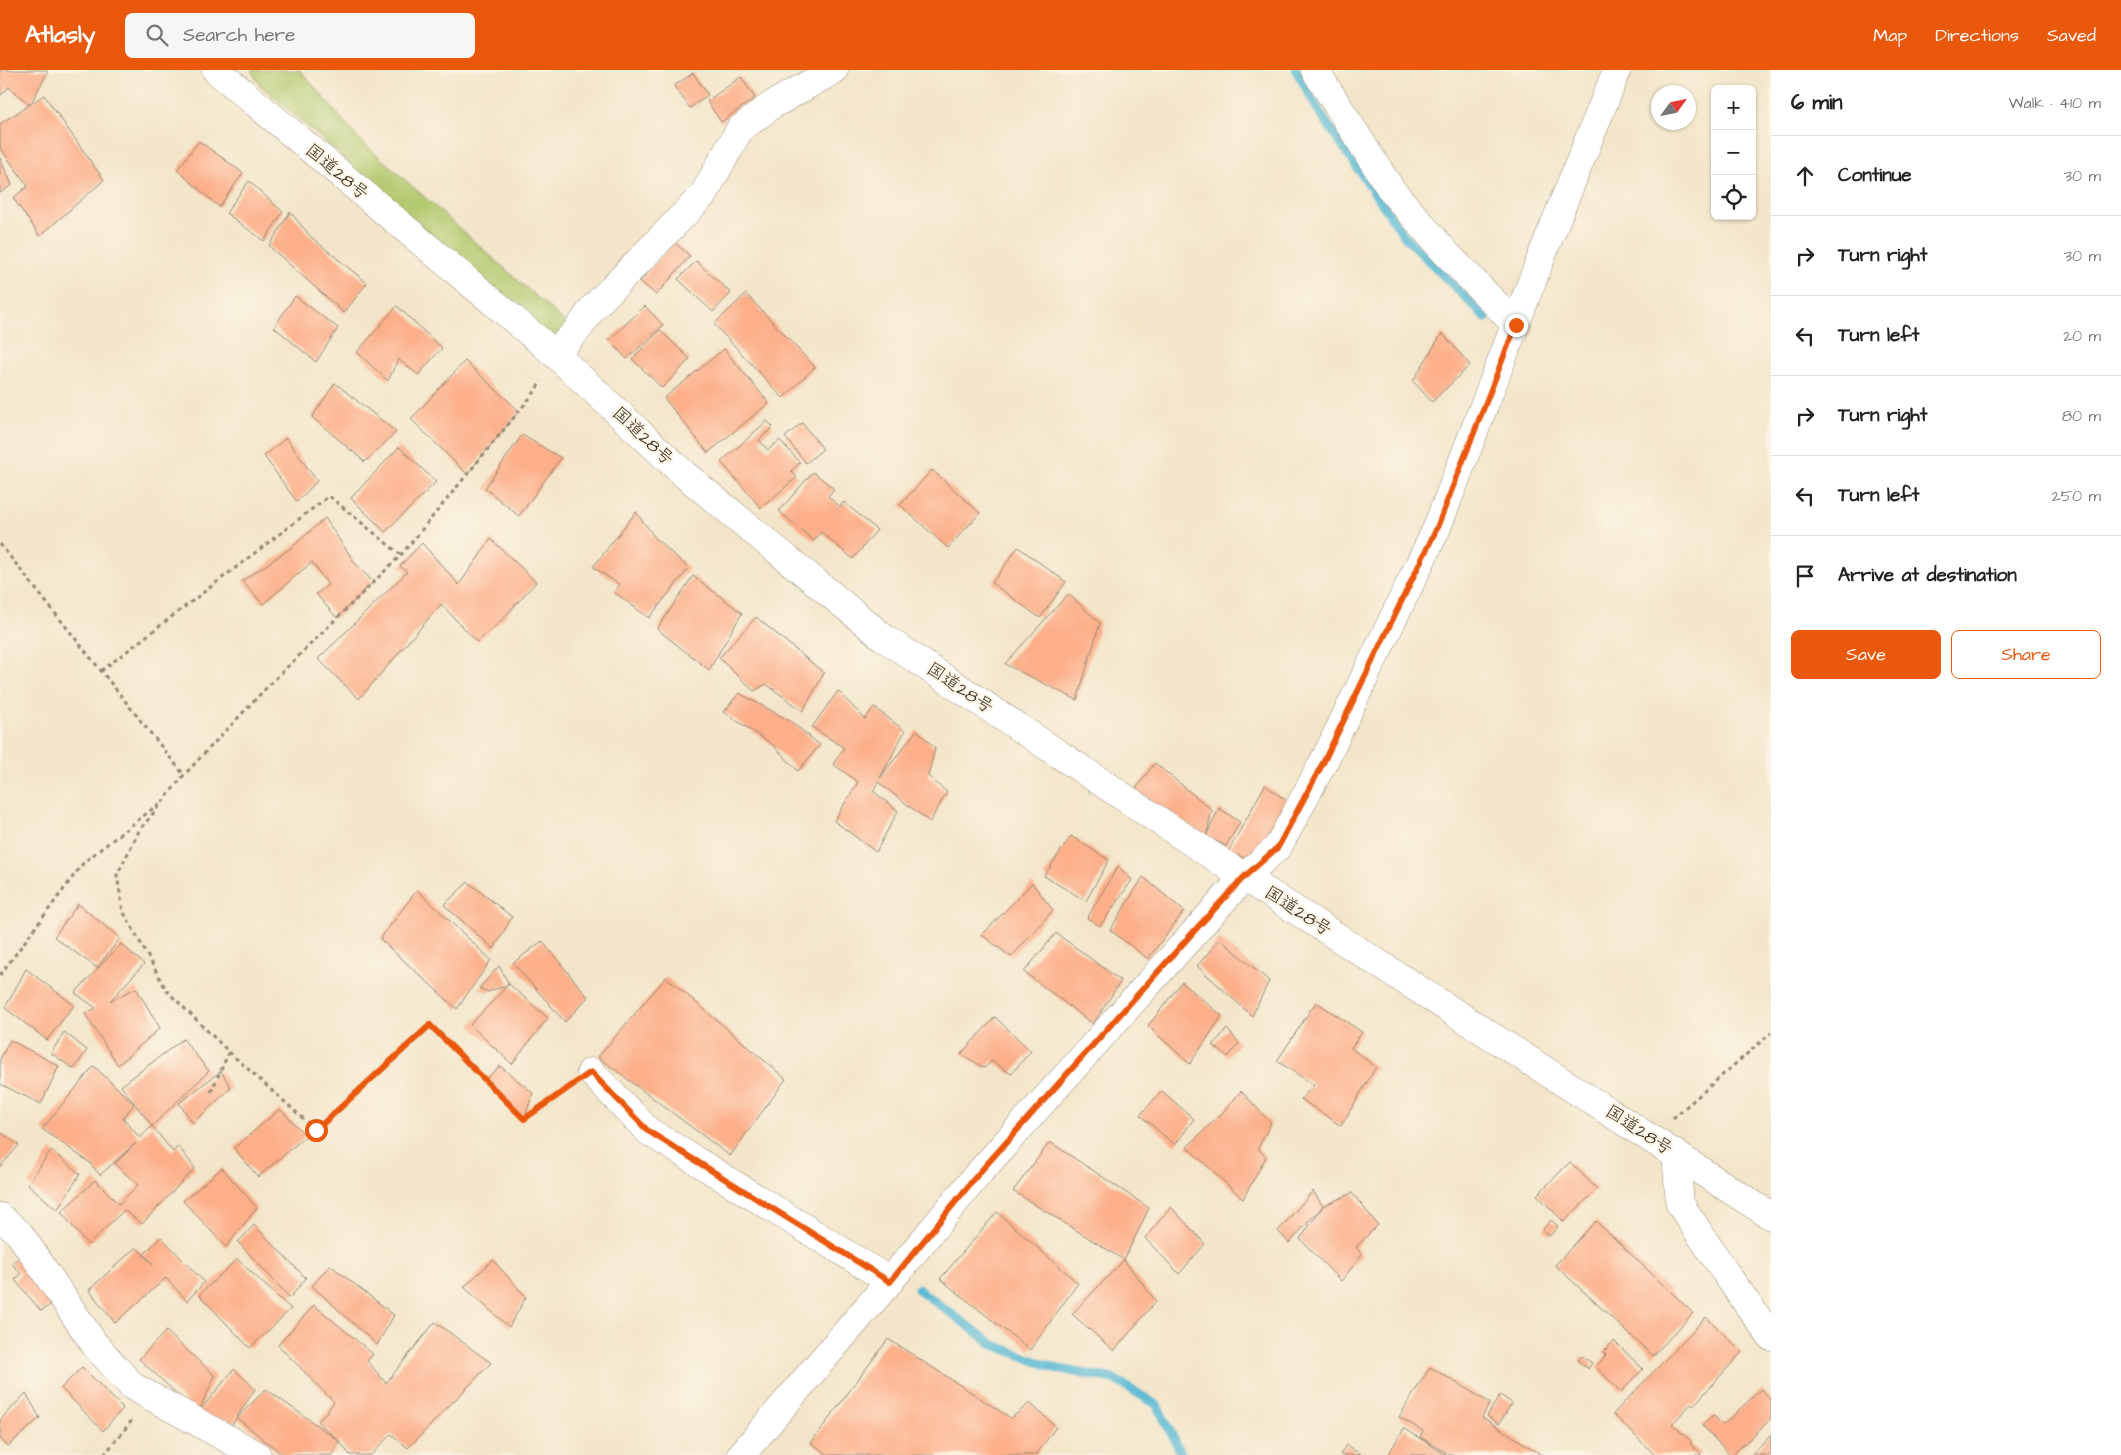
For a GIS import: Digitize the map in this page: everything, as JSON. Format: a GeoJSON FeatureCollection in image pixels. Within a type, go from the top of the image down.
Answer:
{"type":"FeatureCollection","features":[{"type":"Feature","properties":{"kind":"main road","name":"国道28号"},"geometry":{"type":"LineString","coordinates":[[216,70],[555,354],[685,475],[884,638],[1244,877],[1771,1216]]}},
{"type":"Feature","properties":{"kind":"main road"},"geometry":{"type":"LineString","coordinates":[[555,354],[579,328],[593,308],[703,194],[740,130],[772,105],[834,70]]}},
{"type":"Feature","properties":{"kind":"main road"},"geometry":{"type":"LineString","coordinates":[[1315,70],[1392,191],[1446,253],[1516,325]]}},
{"type":"Feature","properties":{"kind":"main road"},"geometry":{"type":"LineString","coordinates":[[742,1455],[890,1282],[979,1173],[1244,877],[1278,847],[1324,761],[1436,530],[1617,70]]}},
{"type":"Feature","properties":{"kind":"main road"},"geometry":{"type":"LineString","coordinates":[[591,1072],[648,1131],[890,1282]]}},
{"type":"Feature","properties":{"kind":"main road"},"geometry":{"type":"LineString","coordinates":[[1676,1154],[1680,1204],[1771,1337]]}},
{"type":"Feature","properties":{"kind":"main road"},"geometry":{"type":"LineString","coordinates":[[0,1217],[19,1233],[95,1345],[132,1386],[257,1455]]}},
{"type":"Feature","properties":{"kind":"path"},"geometry":{"type":"LineString","coordinates":[[555,354],[534,393],[401,555],[269,685],[184,775],[139,831],[117,875],[122,911],[167,991],[229,1052],[316,1130],[430,1025],[524,1119],[591,1072]]}},
{"type":"Feature","properties":{"kind":"path"},"geometry":{"type":"LineString","coordinates":[[101,671],[329,496],[401,555]]}},
{"type":"Feature","properties":{"kind":"path"},"geometry":{"type":"LineString","coordinates":[[0,544],[184,775]]}},
{"type":"Feature","properties":{"kind":"path"},"geometry":{"type":"LineString","coordinates":[[0,975],[84,862],[165,799]]}},
{"type":"Feature","properties":{"kind":"path"},"geometry":{"type":"LineString","coordinates":[[1676,1154],[1664,1126],[1771,1033]]}},
{"type":"Feature","properties":{"kind":"path"},"geometry":{"type":"LineString","coordinates":[[211,1092],[229,1052]]}},
{"type":"Feature","properties":{"kind":"path"},"geometry":{"type":"LineString","coordinates":[[104,1455],[151,1397]]}},
{"type":"Feature","properties":{"kind":"green space"},"geometry":{"type":"Polygon","coordinates":[[[251,70],[300,70],[358,138],[567,324],[551,339],[260,85],[251,70]]]}},
{"type":"Feature","properties":{"kind":"building"},"geometry":{"type":"Polygon","coordinates":[[[0,70],[45,70],[48,72],[30,105],[9,87],[0,96],[0,70]]]}},
{"type":"Feature","properties":{"kind":"building"},"geometry":{"type":"Polygon","coordinates":[[[693,73],[708,95],[690,108],[674,86],[693,73]]]}},
{"type":"Feature","properties":{"kind":"building"},"geometry":{"type":"Polygon","coordinates":[[[741,77],[755,98],[721,122],[707,101],[741,77]]]}},
{"type":"Feature","properties":{"kind":"building"},"geometry":{"type":"Polygon","coordinates":[[[44,95],[104,180],[40,236],[13,198],[28,186],[0,148],[0,124],[44,95]]]}},
{"type":"Feature","properties":{"kind":"building"},"geometry":{"type":"Polygon","coordinates":[[[199,141],[243,173],[219,207],[177,170],[199,141]]]}},
{"type":"Feature","properties":{"kind":"building"},"geometry":{"type":"Polygon","coordinates":[[[0,158],[12,185],[0,193],[0,158]]]}},
{"type":"Feature","properties":{"kind":"building"},"geometry":{"type":"Polygon","coordinates":[[[249,181],[283,212],[264,241],[226,213],[249,181]]]}},
{"type":"Feature","properties":{"kind":"building"},"geometry":{"type":"Polygon","coordinates":[[[290,212],[311,237],[367,283],[344,313],[269,246],[290,212]]]}},
{"type":"Feature","properties":{"kind":"building"},"geometry":{"type":"Polygon","coordinates":[[[674,242],[690,256],[656,295],[640,281],[674,242]]]}},
{"type":"Feature","properties":{"kind":"building"},"geometry":{"type":"Polygon","coordinates":[[[696,261],[731,293],[713,312],[678,279],[696,261]]]}},
{"type":"Feature","properties":{"kind":"building"},"geometry":{"type":"Polygon","coordinates":[[[746,294],[815,367],[783,398],[714,324],[746,294]]]}},
{"type":"Feature","properties":{"kind":"building"},"geometry":{"type":"Polygon","coordinates":[[[295,296],[338,328],[316,362],[274,327],[295,296]]]}},
{"type":"Feature","properties":{"kind":"building"},"geometry":{"type":"Polygon","coordinates":[[[397,306],[442,348],[418,375],[398,359],[388,381],[357,352],[397,306]]]}},
{"type":"Feature","properties":{"kind":"building"},"geometry":{"type":"Polygon","coordinates":[[[645,306],[663,325],[627,359],[609,340],[645,306]]]}},
{"type":"Feature","properties":{"kind":"building"},"geometry":{"type":"Polygon","coordinates":[[[660,330],[690,359],[662,388],[632,359],[660,330]]]}},
{"type":"Feature","properties":{"kind":"building"},"geometry":{"type":"Polygon","coordinates":[[[1442,333],[1470,365],[1432,402],[1413,381],[1442,333]]]}},
{"type":"Feature","properties":{"kind":"building"},"geometry":{"type":"Polygon","coordinates":[[[724,349],[769,403],[708,453],[664,398],[724,349]]]}},
{"type":"Feature","properties":{"kind":"building"},"geometry":{"type":"Polygon","coordinates":[[[465,361],[519,411],[467,474],[411,419],[465,361]]]}},
{"type":"Feature","properties":{"kind":"building"},"geometry":{"type":"Polygon","coordinates":[[[335,383],[396,432],[365,462],[312,417],[335,383]]]}},
{"type":"Feature","properties":{"kind":"building"},"geometry":{"type":"Polygon","coordinates":[[[767,421],[773,427],[759,440],[768,450],[780,440],[800,463],[791,471],[797,477],[761,508],[721,462],[767,421]]]}},
{"type":"Feature","properties":{"kind":"building"},"geometry":{"type":"Polygon","coordinates":[[[802,423],[823,449],[806,463],[785,437],[802,423]]]}},
{"type":"Feature","properties":{"kind":"building"},"geometry":{"type":"Polygon","coordinates":[[[522,435],[561,458],[519,516],[485,488],[522,435]]]}},
{"type":"Feature","properties":{"kind":"building"},"geometry":{"type":"Polygon","coordinates":[[[286,438],[317,481],[297,502],[264,456],[286,438]]]}},
{"type":"Feature","properties":{"kind":"building"},"geometry":{"type":"Polygon","coordinates":[[[399,447],[436,482],[385,532],[351,498],[399,447]]]}},
{"type":"Feature","properties":{"kind":"building"},"geometry":{"type":"Polygon","coordinates":[[[932,470],[980,513],[948,548],[900,505],[932,470]]]}},
{"type":"Feature","properties":{"kind":"building"},"geometry":{"type":"Polygon","coordinates":[[[813,472],[834,489],[828,496],[840,507],[844,502],[877,530],[853,559],[821,532],[814,541],[779,511],[813,472]]]}},
{"type":"Feature","properties":{"kind":"building"},"geometry":{"type":"Polygon","coordinates":[[[636,512],[656,539],[689,568],[649,618],[614,592],[620,585],[593,567],[636,512]]]}},
{"type":"Feature","properties":{"kind":"building"},"geometry":{"type":"Polygon","coordinates":[[[325,518],[355,563],[373,582],[337,618],[316,594],[328,585],[312,562],[263,604],[242,581],[291,548],[325,518]]]}},
{"type":"Feature","properties":{"kind":"building"},"geometry":{"type":"Polygon","coordinates":[[[491,539],[536,582],[500,622],[477,642],[441,604],[359,699],[318,659],[407,572],[400,566],[422,543],[459,585],[491,539]]]}},
{"type":"Feature","properties":{"kind":"building"},"geometry":{"type":"Polygon","coordinates":[[[1018,547],[1066,582],[1040,618],[992,583],[1018,547]]]}},
{"type":"Feature","properties":{"kind":"building"},"geometry":{"type":"Polygon","coordinates":[[[693,576],[742,613],[709,670],[657,629],[693,576]]]}},
{"type":"Feature","properties":{"kind":"building"},"geometry":{"type":"Polygon","coordinates":[[[1068,594],[1100,623],[1077,700],[1005,664],[1068,594]]]}},
{"type":"Feature","properties":{"kind":"building"},"geometry":{"type":"Polygon","coordinates":[[[756,617],[824,673],[803,711],[766,684],[754,691],[719,658],[756,617]]]}},
{"type":"Feature","properties":{"kind":"building"},"geometry":{"type":"Polygon","coordinates":[[[838,691],[865,719],[874,707],[905,731],[880,778],[917,730],[935,748],[928,776],[947,792],[930,822],[878,782],[873,791],[898,811],[876,852],[834,821],[858,782],[833,764],[844,748],[812,727],[838,691]]]}},
{"type":"Feature","properties":{"kind":"building"},"geometry":{"type":"Polygon","coordinates":[[[739,693],[790,721],[820,745],[798,771],[773,745],[724,712],[739,693]]]}},
{"type":"Feature","properties":{"kind":"building"},"geometry":{"type":"Polygon","coordinates":[[[1155,763],[1212,810],[1206,836],[1134,791],[1155,763]]]}},
{"type":"Feature","properties":{"kind":"building"},"geometry":{"type":"Polygon","coordinates":[[[1265,785],[1291,804],[1254,861],[1228,852],[1265,785]]]}},
{"type":"Feature","properties":{"kind":"building"},"geometry":{"type":"Polygon","coordinates":[[[1219,808],[1240,822],[1226,846],[1206,836],[1219,808]]]}},
{"type":"Feature","properties":{"kind":"building"},"geometry":{"type":"Polygon","coordinates":[[[1071,836],[1109,860],[1086,901],[1044,876],[1071,836]]]}},
{"type":"Feature","properties":{"kind":"building"},"geometry":{"type":"Polygon","coordinates":[[[1118,866],[1132,880],[1100,926],[1087,918],[1118,866]]]}},
{"type":"Feature","properties":{"kind":"building"},"geometry":{"type":"Polygon","coordinates":[[[1143,877],[1184,911],[1148,959],[1110,930],[1143,877]]]}},
{"type":"Feature","properties":{"kind":"building"},"geometry":{"type":"Polygon","coordinates":[[[468,882],[512,917],[494,949],[444,905],[468,882]]]}},
{"type":"Feature","properties":{"kind":"building"},"geometry":{"type":"Polygon","coordinates":[[[1032,883],[1053,910],[1011,957],[982,935],[1032,883]]]}},
{"type":"Feature","properties":{"kind":"building"},"geometry":{"type":"Polygon","coordinates":[[[417,890],[491,960],[457,1009],[380,939],[417,890]]]}},
{"type":"Feature","properties":{"kind":"building"},"geometry":{"type":"Polygon","coordinates":[[[78,904],[120,938],[97,968],[54,937],[78,904]]]}},
{"type":"Feature","properties":{"kind":"building"},"geometry":{"type":"Polygon","coordinates":[[[1056,933],[1121,981],[1093,1024],[1024,972],[1056,933]]]}},
{"type":"Feature","properties":{"kind":"building"},"geometry":{"type":"Polygon","coordinates":[[[1220,939],[1269,981],[1252,1016],[1197,966],[1220,939]]]}},
{"type":"Feature","properties":{"kind":"building"},"geometry":{"type":"Polygon","coordinates":[[[542,941],[588,997],[565,1022],[513,963],[542,941]]]}},
{"type":"Feature","properties":{"kind":"building"},"geometry":{"type":"Polygon","coordinates":[[[121,944],[144,964],[110,1001],[136,988],[160,1028],[118,1065],[85,1014],[96,1008],[75,993],[121,944]]]}},
{"type":"Feature","properties":{"kind":"building"},"geometry":{"type":"Polygon","coordinates":[[[499,966],[509,984],[488,992],[479,988],[499,966]]]}},
{"type":"Feature","properties":{"kind":"building"},"geometry":{"type":"Polygon","coordinates":[[[26,969],[74,1005],[47,1040],[5,1008],[26,969]]]}},
{"type":"Feature","properties":{"kind":"building"},"geometry":{"type":"Polygon","coordinates":[[[666,977],[786,1079],[730,1156],[598,1057],[666,977]]]}},
{"type":"Feature","properties":{"kind":"building"},"geometry":{"type":"Polygon","coordinates":[[[1182,982],[1222,1016],[1190,1064],[1148,1026],[1182,982]]]}},
{"type":"Feature","properties":{"kind":"building"},"geometry":{"type":"Polygon","coordinates":[[[509,984],[548,1018],[512,1064],[470,1025],[509,984]]]}},
{"type":"Feature","properties":{"kind":"building"},"geometry":{"type":"Polygon","coordinates":[[[1316,1002],[1362,1032],[1351,1048],[1376,1067],[1341,1126],[1301,1099],[1314,1085],[1277,1061],[1316,1002]]]}},
{"type":"Feature","properties":{"kind":"building"},"geometry":{"type":"Polygon","coordinates":[[[995,1017],[1031,1051],[1011,1074],[992,1061],[984,1068],[961,1054],[995,1017]]]}},
{"type":"Feature","properties":{"kind":"building"},"geometry":{"type":"Polygon","coordinates":[[[1227,1029],[1239,1043],[1228,1057],[1213,1045],[1227,1029]]]}},
{"type":"Feature","properties":{"kind":"building"},"geometry":{"type":"Polygon","coordinates":[[[64,1032],[87,1050],[74,1069],[51,1053],[64,1032]]]}},
{"type":"Feature","properties":{"kind":"building"},"geometry":{"type":"Polygon","coordinates":[[[183,1039],[209,1071],[152,1126],[121,1086],[183,1039]]]}},
{"type":"Feature","properties":{"kind":"building"},"geometry":{"type":"Polygon","coordinates":[[[10,1040],[59,1066],[41,1104],[0,1084],[0,1059],[10,1040]]]}},
{"type":"Feature","properties":{"kind":"building"},"geometry":{"type":"Polygon","coordinates":[[[94,1066],[134,1104],[123,1118],[140,1138],[152,1126],[173,1152],[178,1146],[195,1168],[142,1224],[124,1210],[88,1245],[61,1212],[95,1180],[119,1204],[138,1185],[115,1164],[136,1143],[100,1175],[89,1162],[42,1129],[94,1066]]]}},
{"type":"Feature","properties":{"kind":"building"},"geometry":{"type":"Polygon","coordinates":[[[500,1066],[533,1093],[524,1119],[486,1079],[500,1066]]]}},
{"type":"Feature","properties":{"kind":"building"},"geometry":{"type":"Polygon","coordinates":[[[221,1071],[231,1088],[193,1123],[179,1103],[221,1071]]]}},
{"type":"Feature","properties":{"kind":"building"},"geometry":{"type":"Polygon","coordinates":[[[1162,1091],[1194,1119],[1175,1145],[1140,1115],[1162,1091]]]}},
{"type":"Feature","properties":{"kind":"building"},"geometry":{"type":"Polygon","coordinates":[[[1241,1091],[1271,1123],[1258,1148],[1266,1157],[1243,1199],[1187,1147],[1225,1110],[1241,1091]]]}},
{"type":"Feature","properties":{"kind":"building"},"geometry":{"type":"Polygon","coordinates":[[[280,1109],[306,1136],[258,1177],[234,1148],[280,1109]]]}},
{"type":"Feature","properties":{"kind":"building"},"geometry":{"type":"Polygon","coordinates":[[[0,1132],[19,1145],[0,1167],[0,1132]]]}},
{"type":"Feature","properties":{"kind":"building"},"geometry":{"type":"Polygon","coordinates":[[[1050,1142],[1149,1208],[1124,1260],[1013,1191],[1050,1142]]]}},
{"type":"Feature","properties":{"kind":"building"},"geometry":{"type":"Polygon","coordinates":[[[51,1150],[80,1174],[57,1210],[28,1184],[51,1150]]]}},
{"type":"Feature","properties":{"kind":"building"},"geometry":{"type":"Polygon","coordinates":[[[1570,1162],[1597,1189],[1564,1222],[1537,1195],[1570,1162]]]}},
{"type":"Feature","properties":{"kind":"building"},"geometry":{"type":"Polygon","coordinates":[[[222,1168],[257,1208],[226,1247],[183,1201],[222,1168]]]}},
{"type":"Feature","properties":{"kind":"building"},"geometry":{"type":"Polygon","coordinates":[[[1313,1191],[1323,1206],[1289,1243],[1278,1231],[1313,1191]]]}},
{"type":"Feature","properties":{"kind":"building"},"geometry":{"type":"Polygon","coordinates":[[[1352,1193],[1378,1225],[1356,1247],[1362,1255],[1341,1281],[1300,1239],[1323,1206],[1352,1193]]]}},
{"type":"Feature","properties":{"kind":"building"},"geometry":{"type":"Polygon","coordinates":[[[1171,1207],[1205,1244],[1179,1274],[1145,1238],[1171,1207]]]}},
{"type":"Feature","properties":{"kind":"building"},"geometry":{"type":"Polygon","coordinates":[[[997,1212],[1078,1283],[1030,1350],[940,1279],[997,1212]]]}},
{"type":"Feature","properties":{"kind":"building"},"geometry":{"type":"Polygon","coordinates":[[[1551,1220],[1558,1226],[1550,1236],[1543,1229],[1551,1220]]]}},
{"type":"Feature","properties":{"kind":"building"},"geometry":{"type":"Polygon","coordinates":[[[1596,1221],[1693,1313],[1653,1356],[1555,1265],[1596,1221]]]}},
{"type":"Feature","properties":{"kind":"building"},"geometry":{"type":"Polygon","coordinates":[[[254,1225],[306,1278],[290,1298],[238,1242],[254,1225]]]}},
{"type":"Feature","properties":{"kind":"building"},"geometry":{"type":"Polygon","coordinates":[[[161,1237],[204,1282],[187,1301],[166,1278],[115,1323],[89,1290],[136,1247],[153,1265],[144,1254],[161,1237]]]}},
{"type":"Feature","properties":{"kind":"building"},"geometry":{"type":"Polygon","coordinates":[[[22,1255],[62,1297],[41,1311],[15,1280],[21,1274],[12,1263],[22,1255]]]}},
{"type":"Feature","properties":{"kind":"building"},"geometry":{"type":"Polygon","coordinates":[[[237,1259],[291,1309],[250,1348],[199,1295],[237,1259]]]}},
{"type":"Feature","properties":{"kind":"building"},"geometry":{"type":"Polygon","coordinates":[[[493,1260],[526,1297],[509,1327],[464,1287],[493,1260]]]}},
{"type":"Feature","properties":{"kind":"building"},"geometry":{"type":"Polygon","coordinates":[[[1124,1260],[1156,1301],[1114,1351],[1072,1314],[1124,1260]]]}},
{"type":"Feature","properties":{"kind":"building"},"geometry":{"type":"Polygon","coordinates":[[[330,1265],[394,1315],[377,1345],[312,1286],[330,1265]]]}},
{"type":"Feature","properties":{"kind":"building"},"geometry":{"type":"Polygon","coordinates":[[[314,1305],[373,1354],[367,1361],[386,1383],[435,1322],[491,1363],[408,1448],[391,1434],[371,1455],[350,1455],[339,1441],[318,1422],[334,1402],[278,1345],[314,1305]]]}},
{"type":"Feature","properties":{"kind":"building"},"geometry":{"type":"Polygon","coordinates":[[[1706,1317],[1742,1352],[1693,1406],[1691,1404],[1672,1424],[1692,1442],[1690,1444],[1702,1455],[1655,1455],[1613,1414],[1706,1317]]]}},
{"type":"Feature","properties":{"kind":"building"},"geometry":{"type":"Polygon","coordinates":[[[166,1331],[215,1376],[198,1413],[234,1369],[255,1389],[224,1437],[139,1359],[166,1331]]]}},
{"type":"Feature","properties":{"kind":"building"},"geometry":{"type":"Polygon","coordinates":[[[888,1339],[1011,1418],[1030,1403],[1056,1427],[1036,1455],[829,1455],[811,1443],[888,1339]]]}},
{"type":"Feature","properties":{"kind":"building"},"geometry":{"type":"Polygon","coordinates":[[[1614,1341],[1643,1369],[1621,1392],[1596,1367],[1606,1355],[1603,1352],[1614,1341]]]}},
{"type":"Feature","properties":{"kind":"building"},"geometry":{"type":"Polygon","coordinates":[[[1582,1356],[1592,1363],[1588,1369],[1578,1361],[1582,1356]]]}},
{"type":"Feature","properties":{"kind":"building"},"geometry":{"type":"Polygon","coordinates":[[[82,1367],[123,1408],[103,1431],[61,1388],[82,1367]]]}},
{"type":"Feature","properties":{"kind":"building"},"geometry":{"type":"Polygon","coordinates":[[[1430,1367],[1490,1403],[1482,1417],[1542,1455],[1450,1455],[1420,1437],[1423,1431],[1399,1417],[1430,1367]]]}},
{"type":"Feature","properties":{"kind":"building"},"geometry":{"type":"Polygon","coordinates":[[[266,1389],[339,1441],[332,1455],[283,1455],[237,1418],[266,1389]]]}},
{"type":"Feature","properties":{"kind":"building"},"geometry":{"type":"Polygon","coordinates":[[[1761,1389],[1771,1400],[1771,1419],[1730,1455],[1702,1425],[1713,1415],[1723,1425],[1761,1389]]]}},
{"type":"Feature","properties":{"kind":"building"},"geometry":{"type":"Polygon","coordinates":[[[26,1393],[40,1418],[8,1446],[0,1439],[0,1420],[26,1393]]]}},
{"type":"Feature","properties":{"kind":"building"},"geometry":{"type":"Polygon","coordinates":[[[1500,1395],[1512,1403],[1499,1424],[1487,1416],[1500,1395]]]}},
{"type":"Feature","properties":{"kind":"building"},"geometry":{"type":"Polygon","coordinates":[[[1404,1428],[1446,1455],[1388,1455],[1404,1428]]]}},
{"type":"Feature","properties":{"kind":"building"},"geometry":{"type":"Polygon","coordinates":[[[1771,1435],[1771,1455],[1752,1455],[1771,1435]]]}},
{"type":"Feature","properties":{"kind":"building"},"geometry":{"type":"Polygon","coordinates":[[[1346,1445],[1362,1455],[1340,1455],[1346,1445]]]}},
{"type":"Feature","properties":{"kind":"waterway"},"geometry":{"type":"LineString","coordinates":[[1296,70],[1321,115],[1405,237],[1486,318]]}},
{"type":"Feature","properties":{"kind":"waterway"},"geometry":{"type":"LineString","coordinates":[[918,1289],[994,1345],[1054,1368],[1114,1379],[1157,1405],[1182,1455]]}},
{"type":"Feature","properties":{"kind":"route"},"geometry":{"type":"LineString","coordinates":[[316,1130],[430,1025],[524,1119],[591,1072],[648,1131],[890,1282],[979,1173],[1196,929],[1244,877],[1278,847],[1324,761],[1436,530],[1516,325]]}}]}
